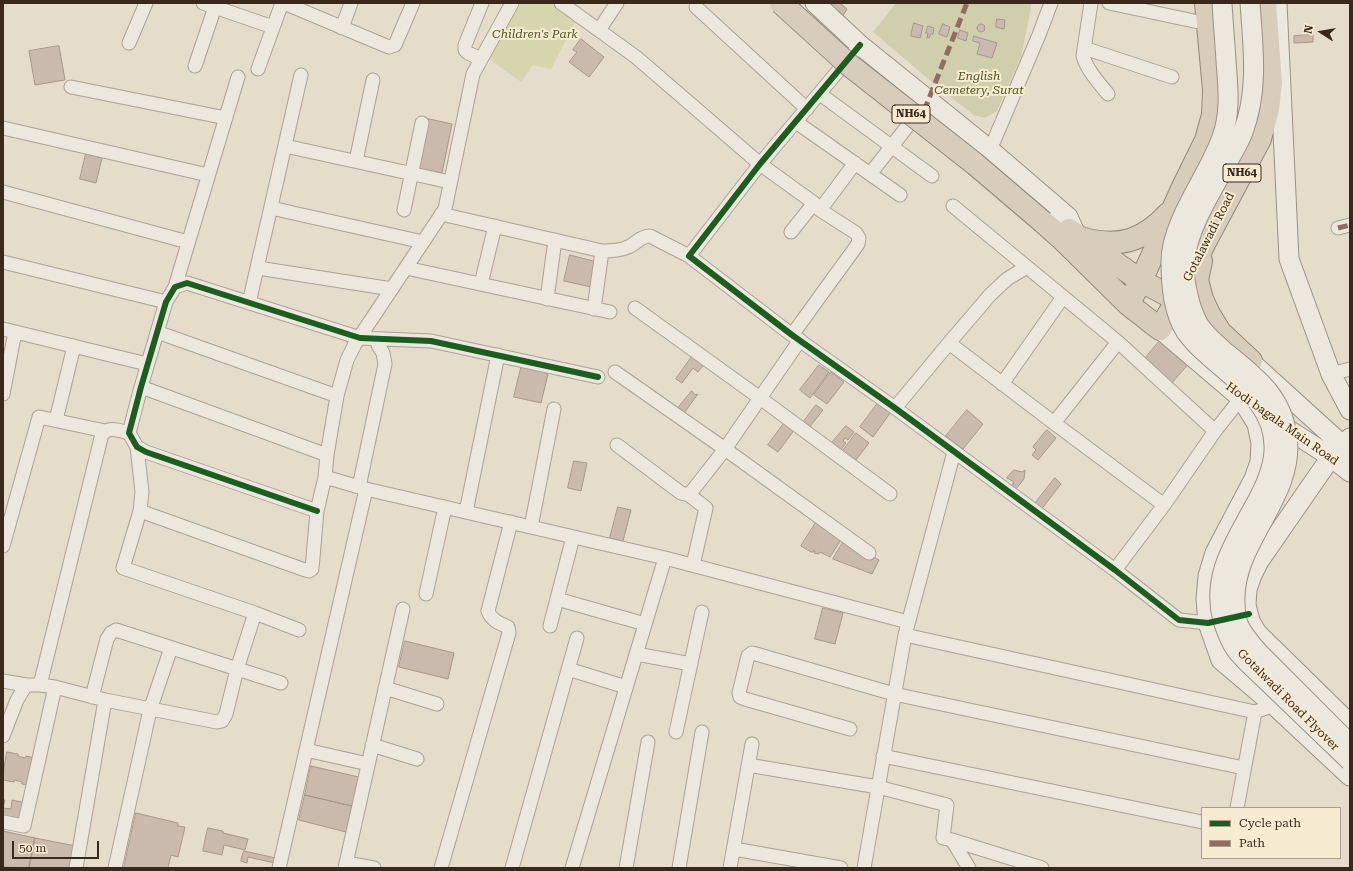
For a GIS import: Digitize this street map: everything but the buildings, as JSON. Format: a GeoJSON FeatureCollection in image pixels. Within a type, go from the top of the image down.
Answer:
{"type":"FeatureCollection","features":[{"type":"Feature","properties":{"kind":"highway","name":"NH64"},"geometry":{"type":"LineString","coordinates":[[781,3],[848,64],[1059,229],[1141,281],[1177,300]]}},
{"type":"Feature","properties":{"kind":"highway","name":"NH64"},"geometry":{"type":"LineString","coordinates":[[795,3],[855,57],[982,157],[1059,229],[1128,304],[1160,329]]}},
{"type":"Feature","properties":{"kind":"highway","name":"Gotalawadi Road"},"geometry":{"type":"LineString","coordinates":[[1160,329],[1177,300],[1205,242],[1260,139],[1268,109],[1271,83],[1265,3]]}},
{"type":"Feature","properties":{"kind":"highway"},"geometry":{"type":"LineString","coordinates":[[1059,229],[1097,242],[1112,243],[1126,241],[1156,227],[1169,214],[1206,140],[1213,115],[1214,90],[1207,14]]}},
{"type":"Feature","properties":{"kind":"highway"},"geometry":{"type":"LineString","coordinates":[[1128,304],[1141,281],[1182,189]]}},
{"type":"Feature","properties":{"kind":"highway"},"geometry":{"type":"LineString","coordinates":[[1205,242],[1197,280],[1202,299],[1220,332],[1251,361]]}},
{"type":"Feature","properties":{"kind":"main road"},"geometry":{"type":"LineString","coordinates":[[770,3],[842,68],[1041,228],[1059,229],[1068,217],[990,150],[860,45],[815,3]]}},
{"type":"Feature","properties":{"kind":"main road","name":"Gotalwadi Road Flyover"},"geometry":{"type":"LineString","coordinates":[[1222,3],[1228,113],[1222,136],[1214,157],[1186,211],[1176,235],[1171,258],[1171,285],[1177,310],[1186,331],[1201,349],[1254,395],[1262,406],[1273,436],[1274,451],[1266,484],[1224,567],[1219,588],[1220,609],[1225,629],[1234,648],[1350,761]]}},
{"type":"Feature","properties":{"kind":"main road","name":"Gotalwadi Road Flyover"},"geometry":{"type":"LineString","coordinates":[[1250,3],[1254,64],[1253,90],[1249,112],[1243,133],[1189,237],[1184,259],[1184,280],[1191,306],[1199,326],[1212,340],[1264,385],[1275,399],[1282,416],[1287,436],[1288,453],[1278,490],[1245,554],[1238,571],[1234,588],[1238,624],[1247,639],[1258,652],[1350,744]]}},
{"type":"Feature","properties":{"kind":"main road"},"geometry":{"type":"LineString","coordinates":[[1277,3],[1289,259],[1331,374],[1350,410]]}},
{"type":"Feature","properties":{"kind":"main road","name":"Hodi bagala Main Road"},"geometry":{"type":"LineString","coordinates":[[1177,300],[1251,361],[1344,449],[1350,472]]}},
{"type":"Feature","properties":{"kind":"main road","name":"Hodi bagala Main Road"},"geometry":{"type":"LineString","coordinates":[[1160,329],[1241,398],[1344,449]]}},
{"type":"Feature","properties":{"kind":"main road"},"geometry":{"type":"LineString","coordinates":[[1241,398],[1257,424],[1261,443],[1260,462],[1254,479],[1215,553],[1208,576],[1206,599],[1208,623],[1221,660],[1274,705],[1350,776]]}},
{"type":"Feature","properties":{"kind":"main road"},"geometry":{"type":"LineString","coordinates":[[1344,449],[1259,561],[1247,589],[1246,605],[1250,621],[1257,633],[1350,724]]}},
{"type":"Feature","properties":{"kind":"street"},"geometry":{"type":"LineString","coordinates":[[130,43],[146,3]]}},
{"type":"Feature","properties":{"kind":"street"},"geometry":{"type":"LineString","coordinates":[[258,69],[283,3],[389,47],[395,45],[413,3]]}},
{"type":"Feature","properties":{"kind":"street"},"geometry":{"type":"LineString","coordinates":[[342,28],[351,3]]}},
{"type":"Feature","properties":{"kind":"street"},"geometry":{"type":"LineString","coordinates":[[481,59],[468,53],[465,50],[465,45],[482,3]]}},
{"type":"Feature","properties":{"kind":"street"},"geometry":{"type":"LineString","coordinates":[[140,511],[310,571],[312,569],[314,564],[314,542],[317,511],[325,477],[326,455],[337,396],[347,360],[445,209],[473,74],[512,3]]}},
{"type":"Feature","properties":{"kind":"street"},"geometry":{"type":"LineString","coordinates":[[561,3],[636,57],[760,164],[856,233],[859,238],[858,244],[796,338],[760,398],[725,448],[689,495]]}},
{"type":"Feature","properties":{"kind":"street"},"geometry":{"type":"LineString","coordinates":[[599,30],[617,3]]}},
{"type":"Feature","properties":{"kind":"street"},"geometry":{"type":"LineString","coordinates":[[990,150],[1051,3]]}},
{"type":"Feature","properties":{"kind":"street"},"geometry":{"type":"LineString","coordinates":[[1091,3],[1083,56],[1085,62],[1108,94]]}},
{"type":"Feature","properties":{"kind":"street"},"geometry":{"type":"LineString","coordinates":[[1109,3],[1207,14]]}},
{"type":"Feature","properties":{"kind":"street"},"geometry":{"type":"LineString","coordinates":[[195,66],[209,5],[273,27]]}},
{"type":"Feature","properties":{"kind":"street"},"geometry":{"type":"LineString","coordinates":[[696,6],[807,109]]}},
{"type":"Feature","properties":{"kind":"street"},"geometry":{"type":"LineString","coordinates":[[689,256],[760,164],[860,45]]}},
{"type":"Feature","properties":{"kind":"street"},"geometry":{"type":"LineString","coordinates":[[1084,48],[1172,77]]}},
{"type":"Feature","properties":{"kind":"street"},"geometry":{"type":"LineString","coordinates":[[249,303],[301,75]]}},
{"type":"Feature","properties":{"kind":"street"},"geometry":{"type":"LineString","coordinates":[[238,77],[175,287],[166,302],[156,332],[129,433],[137,447],[142,492],[140,511],[123,568],[255,613],[299,630]]}},
{"type":"Feature","properties":{"kind":"street"},"geometry":{"type":"LineString","coordinates":[[356,161],[374,80]]}},
{"type":"Feature","properties":{"kind":"street"},"geometry":{"type":"LineString","coordinates":[[71,87],[226,118]]}},
{"type":"Feature","properties":{"kind":"street"},"geometry":{"type":"LineString","coordinates":[[820,94],[932,176]]}},
{"type":"Feature","properties":{"kind":"street"},"geometry":{"type":"LineString","coordinates":[[796,122],[900,195]]}},
{"type":"Feature","properties":{"kind":"street"},"geometry":{"type":"LineString","coordinates":[[404,210],[413,174],[422,123]]}},
{"type":"Feature","properties":{"kind":"street"},"geometry":{"type":"LineString","coordinates":[[870,174],[910,123]]}},
{"type":"Feature","properties":{"kind":"street"},"geometry":{"type":"LineString","coordinates":[[3,128],[208,175]]}},
{"type":"Feature","properties":{"kind":"street"},"geometry":{"type":"LineString","coordinates":[[285,146],[450,182]]}},
{"type":"Feature","properties":{"kind":"street"},"geometry":{"type":"LineString","coordinates":[[791,232],[817,206],[855,163]]}},
{"type":"Feature","properties":{"kind":"street"},"geometry":{"type":"LineString","coordinates":[[3,192],[188,242]]}},
{"type":"Feature","properties":{"kind":"street"},"geometry":{"type":"LineString","coordinates":[[953,206],[1118,342],[1214,431]]}},
{"type":"Feature","properties":{"kind":"street"},"geometry":{"type":"LineString","coordinates":[[271,208],[423,242]]}},
{"type":"Feature","properties":{"kind":"street"},"geometry":{"type":"LineString","coordinates":[[441,214],[602,251],[628,247],[644,236],[650,236],[689,256],[796,338],[895,408],[1115,570],[1179,620],[1208,623],[1249,614]]}},
{"type":"Feature","properties":{"kind":"street"},"geometry":{"type":"LineString","coordinates":[[481,284],[495,226]]}},
{"type":"Feature","properties":{"kind":"street"},"geometry":{"type":"LineString","coordinates":[[547,299],[555,240]]}},
{"type":"Feature","properties":{"kind":"street"},"geometry":{"type":"LineString","coordinates":[[594,309],[602,251]]}},
{"type":"Feature","properties":{"kind":"street"},"geometry":{"type":"LineString","coordinates":[[3,262],[166,302]]}},
{"type":"Feature","properties":{"kind":"street"},"geometry":{"type":"LineString","coordinates":[[895,408],[990,295],[1007,279],[1026,267]]}},
{"type":"Feature","properties":{"kind":"street"},"geometry":{"type":"LineString","coordinates":[[258,268],[392,289]]}},
{"type":"Feature","properties":{"kind":"street"},"geometry":{"type":"LineString","coordinates":[[406,268],[610,312]]}},
{"type":"Feature","properties":{"kind":"street"},"geometry":{"type":"LineString","coordinates":[[175,287],[187,283],[360,338],[431,342],[598,377]]}},
{"type":"Feature","properties":{"kind":"street"},"geometry":{"type":"LineString","coordinates":[[1002,384],[1063,297]]}},
{"type":"Feature","properties":{"kind":"street"},"geometry":{"type":"LineString","coordinates":[[635,308],[890,494]]}},
{"type":"Feature","properties":{"kind":"street"},"geometry":{"type":"LineString","coordinates":[[3,394],[9,330],[147,364]]}},
{"type":"Feature","properties":{"kind":"street"},"geometry":{"type":"LineString","coordinates":[[156,332],[337,396]]}},
{"type":"Feature","properties":{"kind":"street"},"geometry":{"type":"LineString","coordinates":[[279,868],[362,488],[385,364],[383,353],[378,345],[377,339]]}},
{"type":"Feature","properties":{"kind":"street"},"geometry":{"type":"LineString","coordinates":[[1054,423],[1118,342]]}},
{"type":"Feature","properties":{"kind":"street"},"geometry":{"type":"LineString","coordinates":[[949,343],[1164,504]]}},
{"type":"Feature","properties":{"kind":"street"},"geometry":{"type":"LineString","coordinates":[[56,420],[74,346]]}},
{"type":"Feature","properties":{"kind":"street"},"geometry":{"type":"LineString","coordinates":[[466,512],[498,355]]}},
{"type":"Feature","properties":{"kind":"street"},"geometry":{"type":"LineString","coordinates":[[1331,374],[1350,369]]}},
{"type":"Feature","properties":{"kind":"street"},"geometry":{"type":"LineString","coordinates":[[615,372],[725,448],[870,553]]}},
{"type":"Feature","properties":{"kind":"street"},"geometry":{"type":"LineString","coordinates":[[141,387],[326,455]]}},
{"type":"Feature","properties":{"kind":"street"},"geometry":{"type":"LineString","coordinates":[[1115,570],[1164,504],[1214,431],[1241,398]]}},
{"type":"Feature","properties":{"kind":"street"},"geometry":{"type":"LineString","coordinates":[[531,527],[554,409]]}},
{"type":"Feature","properties":{"kind":"street"},"geometry":{"type":"LineString","coordinates":[[3,546],[39,417],[105,431],[110,429],[129,433]]}},
{"type":"Feature","properties":{"kind":"street"},"geometry":{"type":"LineString","coordinates":[[40,685],[102,434],[105,431]]}},
{"type":"Feature","properties":{"kind":"street"},"geometry":{"type":"LineString","coordinates":[[617,445],[681,494],[689,495],[706,508],[693,566]]}},
{"type":"Feature","properties":{"kind":"street"},"geometry":{"type":"LineString","coordinates":[[137,447],[146,452],[317,511]]}},
{"type":"Feature","properties":{"kind":"street"},"geometry":{"type":"LineString","coordinates":[[864,868],[905,635],[954,452]]}},
{"type":"Feature","properties":{"kind":"street"},"geometry":{"type":"LineString","coordinates":[[325,477],[362,488],[664,558],[908,622]]}},
{"type":"Feature","properties":{"kind":"street"},"geometry":{"type":"LineString","coordinates":[[426,594],[445,507]]}},
{"type":"Feature","properties":{"kind":"street"},"geometry":{"type":"LineString","coordinates":[[441,868],[509,633],[508,627],[490,617],[488,611],[512,522]]}},
{"type":"Feature","properties":{"kind":"street"},"geometry":{"type":"LineString","coordinates":[[550,626],[573,537]]}},
{"type":"Feature","properties":{"kind":"street"},"geometry":{"type":"LineString","coordinates":[[572,868],[664,558]]}},
{"type":"Feature","properties":{"kind":"street"},"geometry":{"type":"LineString","coordinates":[[557,599],[645,624]]}},
{"type":"Feature","properties":{"kind":"street"},"geometry":{"type":"LineString","coordinates":[[374,868],[345,866],[403,608]]}},
{"type":"Feature","properties":{"kind":"street"},"geometry":{"type":"LineString","coordinates":[[676,732],[702,612]]}},
{"type":"Feature","properties":{"kind":"street"},"geometry":{"type":"LineString","coordinates":[[3,681],[26,685],[55,687],[98,699],[150,710],[217,722],[222,721],[226,714],[237,669],[255,613]]}},
{"type":"Feature","properties":{"kind":"street"},"geometry":{"type":"LineString","coordinates":[[76,868],[98,699],[107,639],[111,633],[116,630],[120,631],[281,683]]}},
{"type":"Feature","properties":{"kind":"street"},"geometry":{"type":"LineString","coordinates":[[905,635],[1255,712],[1274,705]]}},
{"type":"Feature","properties":{"kind":"street"},"geometry":{"type":"LineString","coordinates":[[512,868],[577,638]]}},
{"type":"Feature","properties":{"kind":"street"},"geometry":{"type":"LineString","coordinates":[[115,868],[150,710],[171,648]]}},
{"type":"Feature","properties":{"kind":"street"},"geometry":{"type":"LineString","coordinates":[[850,729],[740,697],[739,693],[748,656],[752,653],[756,654],[894,694],[1244,768]]}},
{"type":"Feature","properties":{"kind":"street"},"geometry":{"type":"LineString","coordinates":[[636,654],[691,664]]}},
{"type":"Feature","properties":{"kind":"street"},"geometry":{"type":"LineString","coordinates":[[568,669],[626,687]]}},
{"type":"Feature","properties":{"kind":"street"},"geometry":{"type":"LineString","coordinates":[[3,736],[6,716],[26,685]]}},
{"type":"Feature","properties":{"kind":"street"},"geometry":{"type":"LineString","coordinates":[[3,822],[24,826],[55,687]]}},
{"type":"Feature","properties":{"kind":"street"},"geometry":{"type":"LineString","coordinates":[[385,688],[437,704]]}},
{"type":"Feature","properties":{"kind":"street"},"geometry":{"type":"LineString","coordinates":[[1237,807],[1255,712]]}},
{"type":"Feature","properties":{"kind":"street"},"geometry":{"type":"LineString","coordinates":[[679,868],[702,732]]}},
{"type":"Feature","properties":{"kind":"street"},"geometry":{"type":"LineString","coordinates":[[626,868],[648,742]]}},
{"type":"Feature","properties":{"kind":"street"},"geometry":{"type":"LineString","coordinates":[[730,868],[752,744]]}},
{"type":"Feature","properties":{"kind":"street"},"geometry":{"type":"LineString","coordinates":[[372,745],[417,759]]}},
{"type":"Feature","properties":{"kind":"street"},"geometry":{"type":"LineString","coordinates":[[306,750],[368,764]]}},
{"type":"Feature","properties":{"kind":"street"},"geometry":{"type":"LineString","coordinates":[[883,756],[1201,822]]}},
{"type":"Feature","properties":{"kind":"street"},"geometry":{"type":"LineString","coordinates":[[748,765],[878,787],[947,805],[943,838],[1042,868]]}},
{"type":"Feature","properties":{"kind":"street"},"geometry":{"type":"LineString","coordinates":[[952,840],[969,868]]}},
{"type":"Feature","properties":{"kind":"street"},"geometry":{"type":"LineString","coordinates":[[734,848],[841,868]]}},
{"type":"Feature","properties":{"kind":"green space","name":"Children's Park"},"geometry":{"type":"Polygon","coordinates":[[[521,3],[552,3],[576,21],[551,69],[533,65],[521,82],[490,60],[503,27],[521,3]]]}},
{"type":"Feature","properties":{"kind":"green space","name":"English Cemetery, Surat"},"geometry":{"type":"Polygon","coordinates":[[[896,3],[1032,3],[1021,57],[997,111],[985,118],[974,115],[939,88],[873,32],[896,3]],[[974,36],[973,41],[980,43],[977,54],[992,58],[997,43],[974,36]]]}},
{"type":"Feature","properties":{"kind":"marked path"},"geometry":{"type":"LineString","coordinates":[[924,111],[967,3]]}},
{"type":"Feature","properties":{"kind":"marked path"},"geometry":{"type":"LineString","coordinates":[[1338,228],[1350,225]]}},
{"type":"Feature","properties":{"kind":"cycle path"},"geometry":{"type":"LineString","coordinates":[[860,45],[760,164],[689,256],[792,335],[895,408],[1115,570],[1179,620],[1208,623],[1249,614]]}},
{"type":"Feature","properties":{"kind":"cycle path"},"geometry":{"type":"LineString","coordinates":[[317,511],[146,452],[137,447],[129,433],[166,302],[175,287],[187,283],[360,338],[431,341],[598,377]]}}]}
